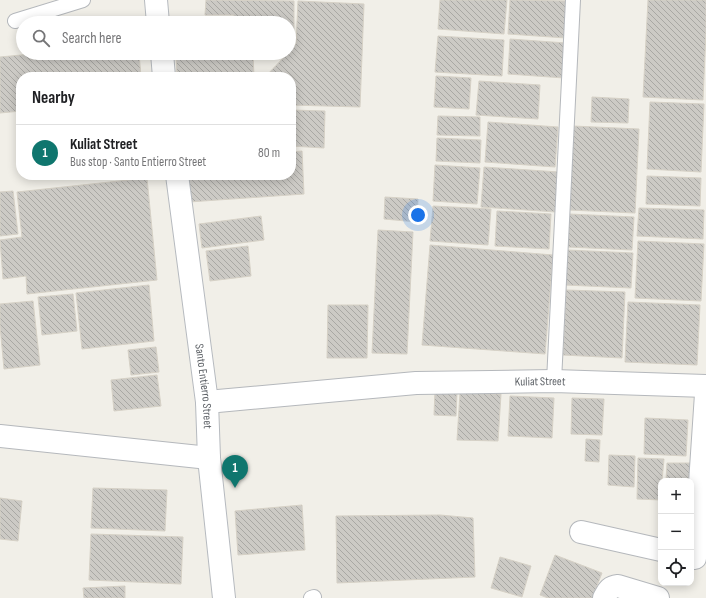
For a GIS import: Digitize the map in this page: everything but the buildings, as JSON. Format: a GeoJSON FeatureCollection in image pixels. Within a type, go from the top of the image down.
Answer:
{"type":"FeatureCollection","features":[{"type":"Feature","properties":{"kind":"street"},"geometry":{"type":"LineString","coordinates":[[156,0],[157,16]]}},
{"type":"Feature","properties":{"kind":"street"},"geometry":{"type":"LineString","coordinates":[[163,60],[164,72]]}},
{"type":"Feature","properties":{"kind":"street","name":"Santo Entierro Street"},"geometry":{"type":"LineString","coordinates":[[178,180],[207,402],[210,458],[224,598]]}},
{"type":"Feature","properties":{"kind":"street","name":"Kuliat Street"},"geometry":{"type":"LineString","coordinates":[[207,402],[416,383],[554,381],[706,386]]}},
{"type":"Feature","properties":{"kind":"street"},"geometry":{"type":"LineString","coordinates":[[697,558],[706,394]]}},
{"type":"Feature","properties":{"kind":"street"},"geometry":{"type":"LineString","coordinates":[[0,436],[210,458]]}},
{"type":"Feature","properties":{"kind":"street"},"geometry":{"type":"LineString","coordinates":[[581,532],[658,549]]}},
{"type":"Feature","properties":{"kind":"street"},"geometry":{"type":"LineString","coordinates":[[604,598],[608,590],[613,586],[618,586],[658,598]]}},
{"type":"Feature","properties":{"kind":"lane"},"geometry":{"type":"LineString","coordinates":[[31,16],[82,0]]}},
{"type":"Feature","properties":{"kind":"lane"},"geometry":{"type":"LineString","coordinates":[[554,381],[573,0]]}},
{"type":"Feature","properties":{"kind":"place","name":"Kuliat Street"},"geometry":{"type":"Point","coordinates":[235,488]}}]}
